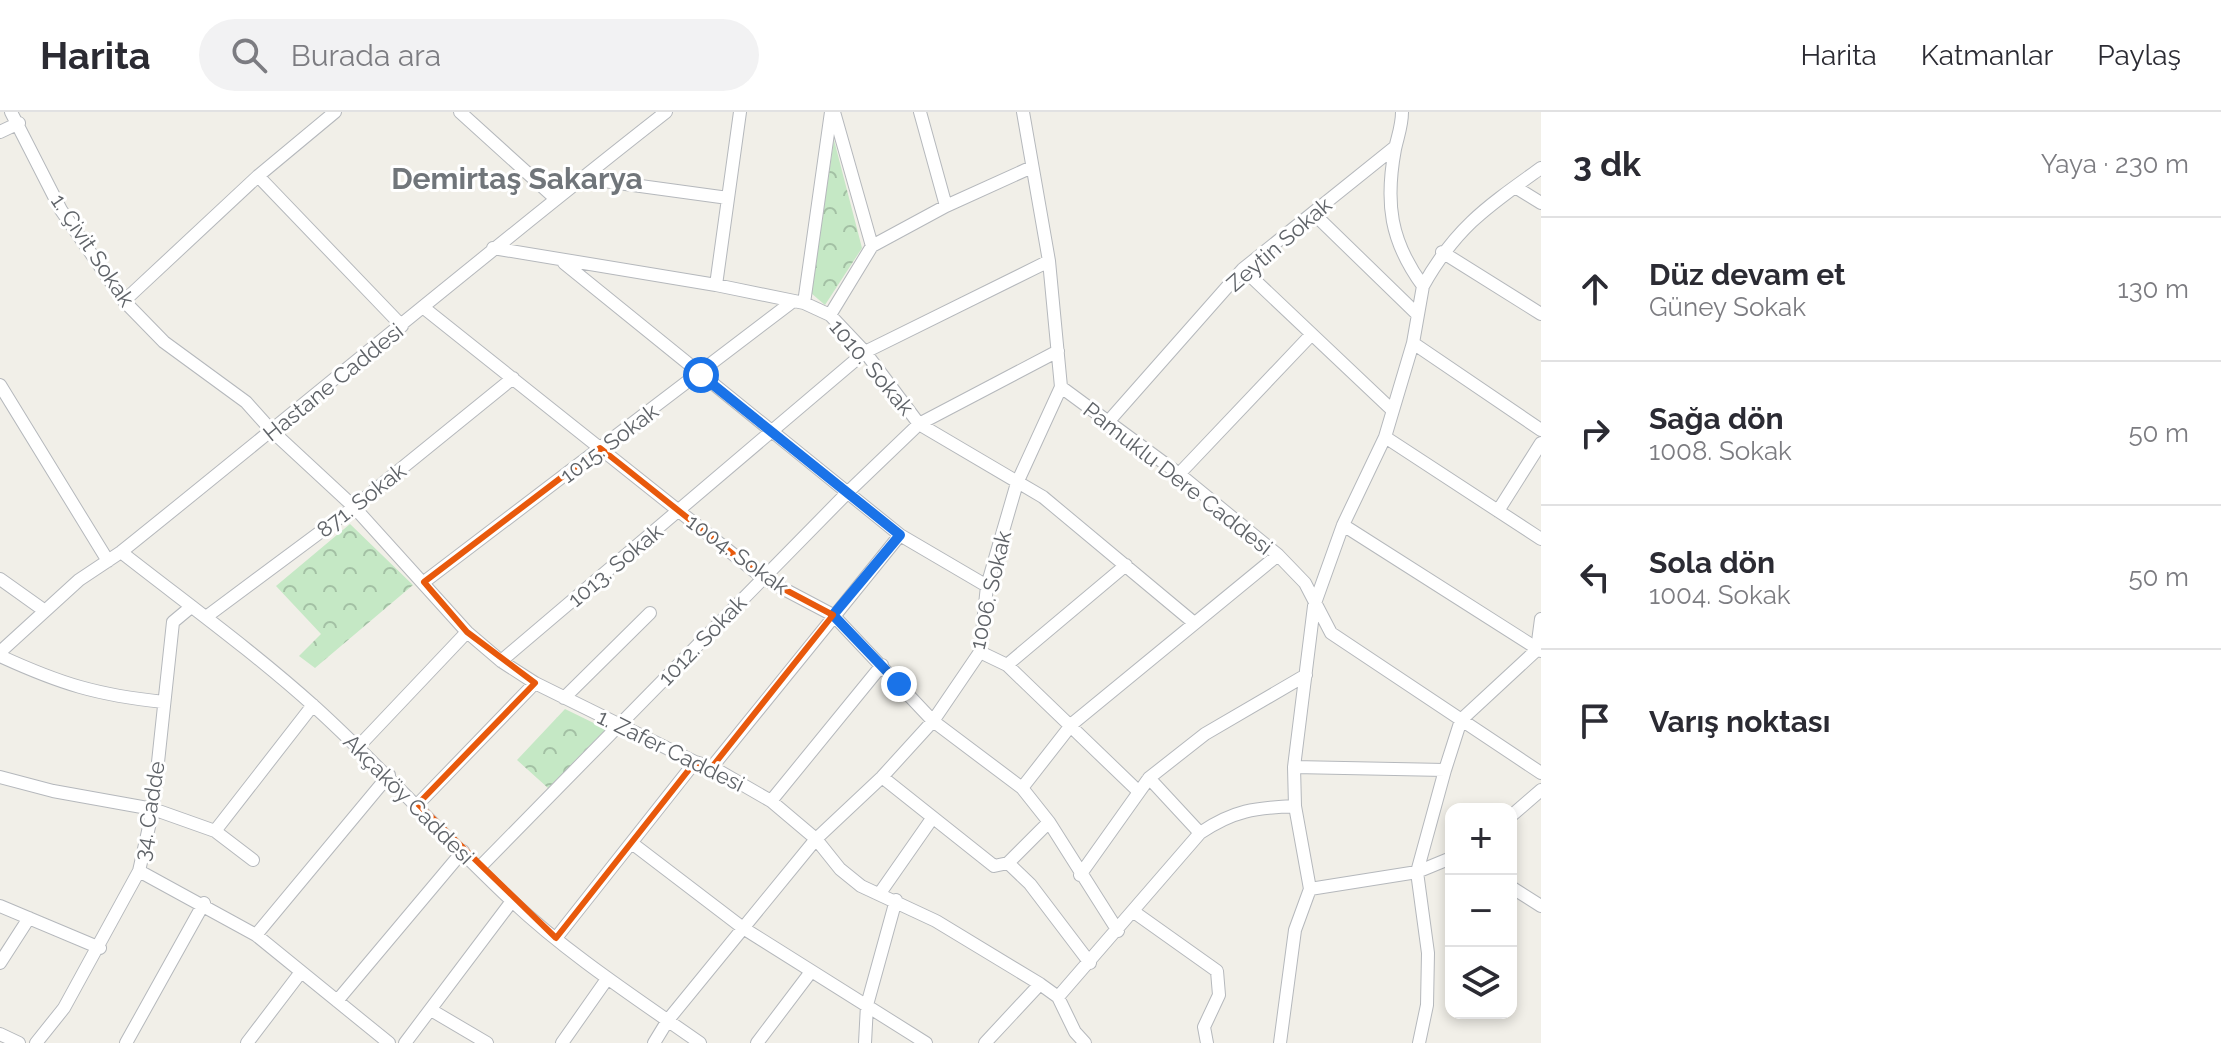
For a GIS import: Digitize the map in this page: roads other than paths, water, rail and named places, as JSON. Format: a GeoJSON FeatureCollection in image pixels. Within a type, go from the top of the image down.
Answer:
{"type":"FeatureCollection","features":[{"type":"Feature","properties":{"kind":"street","name":"1. Çivit Sokak"},"geometry":{"type":"LineString","coordinates":[[11,112],[61,210],[124,301],[164,342],[246,402],[272,431]]}},
{"type":"Feature","properties":{"kind":"street"},"geometry":{"type":"LineString","coordinates":[[124,301],[258,176],[335,112]]}},
{"type":"Feature","properties":{"kind":"street"},"geometry":{"type":"LineString","coordinates":[[460,112],[556,199]]}},
{"type":"Feature","properties":{"kind":"street","name":"Hastane Caddesi"},"geometry":{"type":"LineString","coordinates":[[0,654],[79,580],[121,552],[402,326],[493,248],[666,112]]}},
{"type":"Feature","properties":{"kind":"street"},"geometry":{"type":"LineString","coordinates":[[716,285],[740,112]]}},
{"type":"Feature","properties":{"kind":"street"},"geometry":{"type":"LineString","coordinates":[[833,112],[872,246]]}},
{"type":"Feature","properties":{"kind":"street"},"geometry":{"type":"LineString","coordinates":[[798,302],[833,112]]}},
{"type":"Feature","properties":{"kind":"street"},"geometry":{"type":"LineString","coordinates":[[920,112],[946,206]]}},
{"type":"Feature","properties":{"kind":"street","name":"Pamuklu Dere Caddesi"},"geometry":{"type":"LineString","coordinates":[[1023,112],[1049,261],[1061,387],[1179,474],[1278,555],[1305,583],[1314,606],[1331,633],[1541,773]]}},
{"type":"Feature","properties":{"kind":"street"},"geometry":{"type":"LineString","coordinates":[[1402,112],[1390,190],[1392,228],[1403,259],[1423,286]]}},
{"type":"Feature","properties":{"kind":"street"},"geometry":{"type":"LineString","coordinates":[[0,132],[19,123]]}},
{"type":"Feature","properties":{"kind":"street","name":"Zeytin Sokak"},"geometry":{"type":"LineString","coordinates":[[1108,422],[1243,269],[1395,147]]}},
{"type":"Feature","properties":{"kind":"street"},"geometry":{"type":"LineString","coordinates":[[830,315],[872,246],[946,206],[1032,167]]}},
{"type":"Feature","properties":{"kind":"street"},"geometry":{"type":"LineString","coordinates":[[1280,1043],[1295,930],[1310,889],[1295,806],[1294,767],[1314,606],[1343,525],[1385,437],[1413,343],[1423,286],[1442,252],[1475,215],[1541,168]]}},
{"type":"Feature","properties":{"kind":"street"},"geometry":{"type":"LineString","coordinates":[[258,176],[402,326]]}},
{"type":"Feature","properties":{"kind":"street"},"geometry":{"type":"LineString","coordinates":[[582,178],[728,198]]}},
{"type":"Feature","properties":{"kind":"street"},"geometry":{"type":"LineString","coordinates":[[1515,187],[1541,203]]}},
{"type":"Feature","properties":{"kind":"street"},"geometry":{"type":"LineString","coordinates":[[1313,213],[1418,315]]}},
{"type":"Feature","properties":{"kind":"street","name":"1010. Sokak"},"geometry":{"type":"LineString","coordinates":[[493,248],[716,285],[798,302],[830,315],[865,352],[919,424],[1043,497],[1193,622]]}},
{"type":"Feature","properties":{"kind":"street"},"geometry":{"type":"LineString","coordinates":[[1442,252],[1541,314]]}},
{"type":"Feature","properties":{"kind":"street"},"geometry":{"type":"LineString","coordinates":[[561,261],[900,535],[987,586]]}},
{"type":"Feature","properties":{"kind":"street","name":"1013. Sokak"},"geometry":{"type":"LineString","coordinates":[[501,661],[680,512],[770,429],[865,352],[1049,261]]}},
{"type":"Feature","properties":{"kind":"street"},"geometry":{"type":"LineString","coordinates":[[1243,269],[1310,336],[1391,409]]}},
{"type":"Feature","properties":{"kind":"street","name":"1015. Sokak"},"geometry":{"type":"LineString","coordinates":[[424,582],[798,302]]}},
{"type":"Feature","properties":{"kind":"street","name":"1004. Sokak"},"geometry":{"type":"LineString","coordinates":[[424,308],[763,578],[833,615],[933,721],[1022,788],[1049,822],[1118,931]]}},
{"type":"Feature","properties":{"kind":"street"},"geometry":{"type":"LineString","coordinates":[[1179,474],[1310,336]]}},
{"type":"Feature","properties":{"kind":"street"},"geometry":{"type":"LineString","coordinates":[[1413,343],[1541,430]]}},
{"type":"Feature","properties":{"kind":"street","name":"1012. Sokak"},"geometry":{"type":"LineString","coordinates":[[479,868],[847,493],[919,424],[1058,351]]}},
{"type":"Feature","properties":{"kind":"street","name":"871. Sokak"},"geometry":{"type":"LineString","coordinates":[[206,617],[354,507],[513,378]]}},
{"type":"Feature","properties":{"kind":"street"},"geometry":{"type":"LineString","coordinates":[[0,385],[108,561]]}},
{"type":"Feature","properties":{"kind":"street","name":"1006. Sokak"},"geometry":{"type":"LineString","coordinates":[[654,1043],[668,1020],[816,839],[882,777],[933,721],[980,652],[987,586],[1017,483],[1061,387]]}},
{"type":"Feature","properties":{"kind":"street","name":"1. Zafer Caddesi"},"geometry":{"type":"LineString","coordinates":[[272,431],[354,507],[467,632],[501,661],[535,683],[695,762],[712,767],[771,801],[816,839],[840,869],[861,886],[896,900],[1058,997],[1085,1043]]}},
{"type":"Feature","properties":{"kind":"street"},"geometry":{"type":"LineString","coordinates":[[1385,437],[1541,539]]}},
{"type":"Feature","properties":{"kind":"street"},"geometry":{"type":"LineString","coordinates":[[1498,511],[1541,443]]}},
{"type":"Feature","properties":{"kind":"street"},"geometry":{"type":"LineString","coordinates":[[1343,525],[1540,649]]}},
{"type":"Feature","properties":{"kind":"street"},"geometry":{"type":"LineString","coordinates":[[712,767],[900,535]]}},
{"type":"Feature","properties":{"kind":"street","name":"Akçaköy Caddesi"},"geometry":{"type":"LineString","coordinates":[[121,552],[313,705],[389,775],[512,901],[607,979],[700,1043]]}},
{"type":"Feature","properties":{"kind":"street"},"geometry":{"type":"LineString","coordinates":[[1022,788],[1072,724],[1278,555]]}},
{"type":"Feature","properties":{"kind":"street"},"geometry":{"type":"LineString","coordinates":[[1007,665],[1126,565]]}},
{"type":"Feature","properties":{"kind":"street"},"geometry":{"type":"LineString","coordinates":[[0,579],[45,611]]}},
{"type":"Feature","properties":{"kind":"street","name":"34. Cadde"},"geometry":{"type":"LineString","coordinates":[[36,1043],[64,1008],[100,948],[139,871],[153,809],[173,622],[191,607]]}},
{"type":"Feature","properties":{"kind":"street"},"geometry":{"type":"LineString","coordinates":[[564,698],[650,613]]}},
{"type":"Feature","properties":{"kind":"street"},"geometry":{"type":"LineString","coordinates":[[1419,1043],[1427,1005],[1428,953],[1417,872],[1445,770],[1461,720],[1540,649],[1541,619]]}},
{"type":"Feature","properties":{"kind":"street"},"geometry":{"type":"LineString","coordinates":[[358,747],[467,632]]}},
{"type":"Feature","properties":{"kind":"street"},"geometry":{"type":"LineString","coordinates":[[980,652],[1007,665],[1072,724],[1139,792]]}},
{"type":"Feature","properties":{"kind":"street"},"geometry":{"type":"LineString","coordinates":[[0,654],[58,683],[109,696],[164,702]]}},
{"type":"Feature","properties":{"kind":"street"},"geometry":{"type":"LineString","coordinates":[[771,801],[882,665]]}},
{"type":"Feature","properties":{"kind":"street"},"geometry":{"type":"LineString","coordinates":[[1080,875],[1149,778],[1205,734],[1306,675]]}},
{"type":"Feature","properties":{"kind":"street"},"geometry":{"type":"LineString","coordinates":[[418,804],[535,683]]}},
{"type":"Feature","properties":{"kind":"street"},"geometry":{"type":"LineString","coordinates":[[215,831],[313,705]]}},
{"type":"Feature","properties":{"kind":"street"},"geometry":{"type":"LineString","coordinates":[[556,938],[695,762]]}},
{"type":"Feature","properties":{"kind":"street"},"geometry":{"type":"LineString","coordinates":[[1294,767],[1445,770]]}},
{"type":"Feature","properties":{"kind":"street"},"geometry":{"type":"LineString","coordinates":[[256,935],[389,775]]}},
{"type":"Feature","properties":{"kind":"street"},"geometry":{"type":"LineString","coordinates":[[0,777],[53,791],[153,809],[215,831],[253,860]]}},
{"type":"Feature","properties":{"kind":"street"},"geometry":{"type":"LineString","coordinates":[[882,777],[931,820],[994,866],[1008,863],[1049,822]]}},
{"type":"Feature","properties":{"kind":"street"},"geometry":{"type":"LineString","coordinates":[[1149,778],[1200,833]]}},
{"type":"Feature","properties":{"kind":"street"},"geometry":{"type":"LineString","coordinates":[[1517,811],[1541,790]]}},
{"type":"Feature","properties":{"kind":"street"},"geometry":{"type":"LineString","coordinates":[[1058,997],[1200,833],[1226,815],[1254,808],[1295,806]]}},
{"type":"Feature","properties":{"kind":"street"},"geometry":{"type":"LineString","coordinates":[[880,893],[931,820]]}},
{"type":"Feature","properties":{"kind":"street"},"geometry":{"type":"LineString","coordinates":[[633,844],[743,928],[810,973],[926,1043]]}},
{"type":"Feature","properties":{"kind":"street"},"geometry":{"type":"LineString","coordinates":[[337,1001],[463,851]]}},
{"type":"Feature","properties":{"kind":"street"},"geometry":{"type":"LineString","coordinates":[[1310,889],[1417,872],[1445,860]]}},
{"type":"Feature","properties":{"kind":"street"},"geometry":{"type":"LineString","coordinates":[[1008,863],[1030,884],[1090,963]]}},
{"type":"Feature","properties":{"kind":"street"},"geometry":{"type":"LineString","coordinates":[[139,871],[204,903],[256,935],[389,1043]]}},
{"type":"Feature","properties":{"kind":"street"},"geometry":{"type":"LineString","coordinates":[[1517,891],[1541,906]]}},
{"type":"Feature","properties":{"kind":"street"},"geometry":{"type":"LineString","coordinates":[[865,1043],[867,1005],[896,900]]}},
{"type":"Feature","properties":{"kind":"street"},"geometry":{"type":"LineString","coordinates":[[405,1043],[512,901]]}},
{"type":"Feature","properties":{"kind":"street"},"geometry":{"type":"LineString","coordinates":[[126,1043],[204,903]]}},
{"type":"Feature","properties":{"kind":"street"},"geometry":{"type":"LineString","coordinates":[[0,906],[100,948]]}},
{"type":"Feature","properties":{"kind":"street"},"geometry":{"type":"LineString","coordinates":[[1134,912],[1217,971],[1219,995],[1204,1027],[1207,1043]]}},
{"type":"Feature","properties":{"kind":"street"},"geometry":{"type":"LineString","coordinates":[[0,963],[29,918]]}},
{"type":"Feature","properties":{"kind":"street"},"geometry":{"type":"LineString","coordinates":[[247,1043],[301,972]]}},
{"type":"Feature","properties":{"kind":"street"},"geometry":{"type":"LineString","coordinates":[[757,1043],[810,973]]}},
{"type":"Feature","properties":{"kind":"street"},"geometry":{"type":"LineString","coordinates":[[562,1043],[607,979]]}},
{"type":"Feature","properties":{"kind":"street"},"geometry":{"type":"LineString","coordinates":[[985,1043],[1040,984]]}},
{"type":"Feature","properties":{"kind":"street"},"geometry":{"type":"LineString","coordinates":[[431,1010],[487,1043]]}},
{"type":"Feature","properties":{"kind":"street"},"geometry":{"type":"LineString","coordinates":[[0,1034],[19,1043]]}},
{"type":"Feature","properties":{"kind":"district","name":"Demirtaş Sakarya"},"geometry":{"type":"Point","coordinates":[517,178]}}]}
